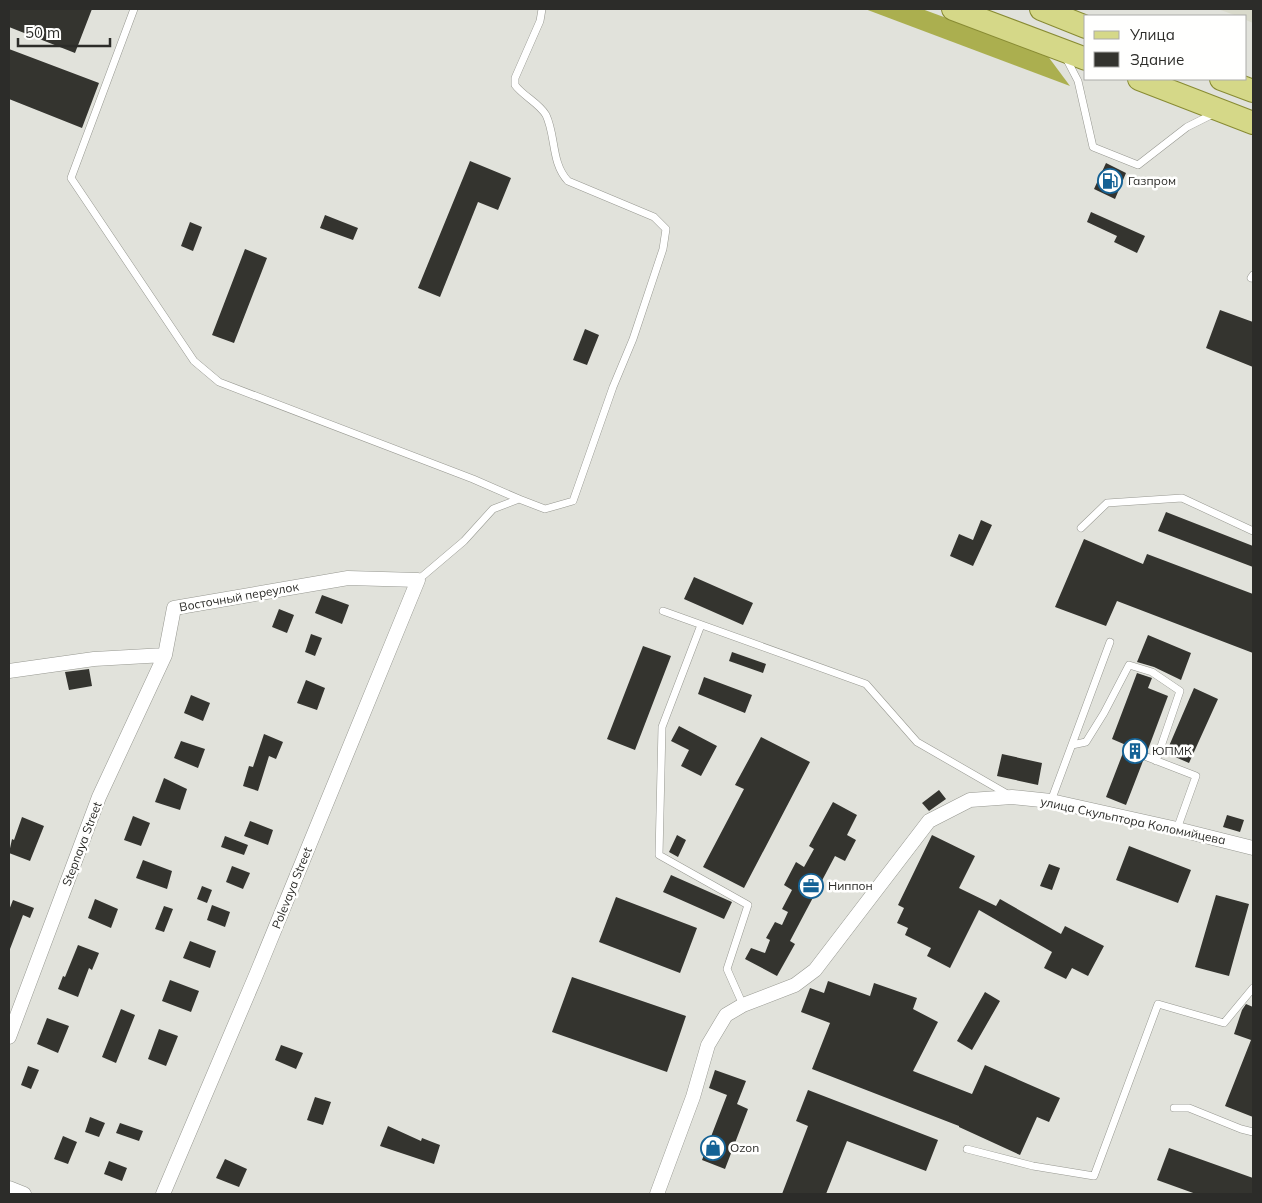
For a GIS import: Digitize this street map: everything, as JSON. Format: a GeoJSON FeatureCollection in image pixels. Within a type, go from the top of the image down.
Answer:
{"type":"FeatureCollection","features":[{"type":"Feature","properties":{"kind":"main road"},"geometry":{"type":"LineString","coordinates":[[953,9],[1084,57]]}},
{"type":"Feature","properties":{"kind":"main road"},"geometry":{"type":"LineString","coordinates":[[1040,9],[1082,26]]}},
{"type":"Feature","properties":{"kind":"main road"},"geometry":{"type":"LineString","coordinates":[[1142,80],[1253,123]]}},
{"type":"Feature","properties":{"kind":"main road"},"geometry":{"type":"LineString","coordinates":[[1224,80],[1253,91]]}},
{"type":"Feature","properties":{"kind":"street","name":"Восточный переулок"},"geometry":{"type":"LineString","coordinates":[[165,655],[174,608],[348,578],[418,580]]}},
{"type":"Feature","properties":{"kind":"street","name":"Polevaya Street"},"geometry":{"type":"LineString","coordinates":[[163,1194],[256,975],[418,580]]}},
{"type":"Feature","properties":{"kind":"street"},"geometry":{"type":"LineString","coordinates":[[9,671],[94,659],[165,655]]}},
{"type":"Feature","properties":{"kind":"street","name":"Stepnaya Street"},"geometry":{"type":"LineString","coordinates":[[9,1037],[99,797],[165,655]]}},
{"type":"Feature","properties":{"kind":"street","name":"улица Скульптора Коломийцева"},"geometry":{"type":"LineString","coordinates":[[657,1194],[693,1097],[708,1045],[726,1015],[743,1005],[794,985],[815,970],[929,821],[970,800],[1012,797],[1051,802],[1177,828],[1253,848]]}},
{"type":"Feature","properties":{"kind":"street"},"geometry":{"type":"LineString","coordinates":[[9,1188],[24,1194]]}},
{"type":"Feature","properties":{"kind":"lane"},"geometry":{"type":"LineString","coordinates":[[134,9],[71,178],[194,362],[219,382],[473,479],[544,509],[573,501],[664,249],[666,229],[654,217],[568,181],[562,174],[558,166],[549,122],[544,112],[515,85],[516,78],[540,21],[542,9]]}},
{"type":"Feature","properties":{"kind":"lane"},"geometry":{"type":"LineString","coordinates":[[1062,49],[1078,81],[1093,147],[1138,165],[1187,127],[1221,110]]}},
{"type":"Feature","properties":{"kind":"lane"},"geometry":{"type":"LineString","coordinates":[[1081,528],[1107,503],[1182,498],[1253,530]]}},
{"type":"Feature","properties":{"kind":"lane"},"geometry":{"type":"LineString","coordinates":[[418,580],[464,541],[493,509],[519,499]]}},
{"type":"Feature","properties":{"kind":"lane"},"geometry":{"type":"LineString","coordinates":[[663,610],[866,684],[917,742],[1012,797]]}},
{"type":"Feature","properties":{"kind":"lane"},"geometry":{"type":"LineString","coordinates":[[701,624],[662,727],[659,855],[748,905],[727,969],[743,1005]]}},
{"type":"Feature","properties":{"kind":"lane"},"geometry":{"type":"LineString","coordinates":[[1051,802],[1110,642]]}},
{"type":"Feature","properties":{"kind":"lane"},"geometry":{"type":"LineString","coordinates":[[1072,744],[1086,742],[1104,713],[1129,665],[1152,672],[1180,692],[1156,761]]}},
{"type":"Feature","properties":{"kind":"lane"},"geometry":{"type":"LineString","coordinates":[[1147,757],[1196,776],[1177,828]]}},
{"type":"Feature","properties":{"kind":"lane"},"geometry":{"type":"LineString","coordinates":[[967,1149],[1033,1166],[1094,1176],[1158,1004],[1224,1023],[1253,988]]}},
{"type":"Feature","properties":{"kind":"lane"},"geometry":{"type":"LineString","coordinates":[[1174,1108],[1189,1108],[1253,1132]]}},
{"type":"Feature","properties":{"kind":"shaded area"},"geometry":{"type":"Polygon","coordinates":[[[1218,9],[1253,9],[1253,23],[1247,20],[1247,15],[1234,15],[1218,9]]]}},
{"type":"Feature","properties":{"kind":"green space"},"geometry":{"type":"Polygon","coordinates":[[[865,9],[922,9],[1047,55],[1070,86],[865,9]]]}},
{"type":"Feature","properties":{"kind":"building"},"geometry":{"type":"Polygon","coordinates":[[[9,9],[92,9],[75,53],[9,27],[9,9]]]}},
{"type":"Feature","properties":{"kind":"building"},"geometry":{"type":"Polygon","coordinates":[[[9,49],[99,83],[82,128],[9,99],[9,49]]]}},
{"type":"Feature","properties":{"kind":"building"},"geometry":{"type":"Polygon","coordinates":[[[470,161],[511,178],[498,210],[478,202],[440,297],[418,288],[470,161]]]}},
{"type":"Feature","properties":{"kind":"building","name":"Газпром"},"geometry":{"type":"Polygon","coordinates":[[[1106,163],[1126,173],[1115,199],[1094,189],[1106,163]]]}},
{"type":"Feature","properties":{"kind":"building"},"geometry":{"type":"Polygon","coordinates":[[[1091,212],[1145,236],[1137,253],[1114,242],[1117,236],[1087,222],[1091,212]]]}},
{"type":"Feature","properties":{"kind":"building"},"geometry":{"type":"Polygon","coordinates":[[[325,215],[358,228],[353,240],[320,228],[325,215]]]}},
{"type":"Feature","properties":{"kind":"building"},"geometry":{"type":"Polygon","coordinates":[[[190,222],[202,227],[193,251],[181,246],[190,222]]]}},
{"type":"Feature","properties":{"kind":"building"},"geometry":{"type":"Polygon","coordinates":[[[245,249],[267,258],[234,343],[212,335],[245,249]]]}},
{"type":"Feature","properties":{"kind":"building"},"geometry":{"type":"Polygon","coordinates":[[[1220,310],[1253,322],[1253,367],[1206,348],[1220,310]]]}},
{"type":"Feature","properties":{"kind":"building"},"geometry":{"type":"Polygon","coordinates":[[[585,329],[599,335],[587,365],[573,360],[585,329]]]}},
{"type":"Feature","properties":{"kind":"building"},"geometry":{"type":"Polygon","coordinates":[[[1166,512],[1253,546],[1253,567],[1158,531],[1166,512]]]}},
{"type":"Feature","properties":{"kind":"building"},"geometry":{"type":"Polygon","coordinates":[[[981,520],[992,525],[973,566],[950,556],[959,534],[973,540],[981,520]]]}},
{"type":"Feature","properties":{"kind":"building"},"geometry":{"type":"Polygon","coordinates":[[[1084,539],[1143,564],[1147,554],[1253,594],[1253,653],[1117,601],[1106,626],[1055,607],[1084,539]]]}},
{"type":"Feature","properties":{"kind":"building"},"geometry":{"type":"Polygon","coordinates":[[[694,577],[753,603],[743,625],[684,599],[694,577]]]}},
{"type":"Feature","properties":{"kind":"building"},"geometry":{"type":"Polygon","coordinates":[[[322,595],[349,605],[342,624],[315,613],[322,595]]]}},
{"type":"Feature","properties":{"kind":"building"},"geometry":{"type":"Polygon","coordinates":[[[279,609],[294,615],[287,633],[272,627],[279,609]]]}},
{"type":"Feature","properties":{"kind":"building"},"geometry":{"type":"Polygon","coordinates":[[[311,634],[322,638],[315,656],[305,652],[311,634]]]}},
{"type":"Feature","properties":{"kind":"building"},"geometry":{"type":"Polygon","coordinates":[[[1148,635],[1191,653],[1181,680],[1154,667],[1137,662],[1148,635]]]}},
{"type":"Feature","properties":{"kind":"building"},"geometry":{"type":"Polygon","coordinates":[[[643,646],[671,656],[635,750],[607,739],[643,646]]]}},
{"type":"Feature","properties":{"kind":"building"},"geometry":{"type":"Polygon","coordinates":[[[732,652],[766,664],[763,673],[729,661],[732,652]]]}},
{"type":"Feature","properties":{"kind":"building"},"geometry":{"type":"Polygon","coordinates":[[[89,669],[92,686],[69,690],[65,672],[89,669]]]}},
{"type":"Feature","properties":{"kind":"building","name":"ЮПМК"},"geometry":{"type":"Polygon","coordinates":[[[1137,673],[1152,678],[1148,688],[1168,696],[1147,752],[1142,756],[1143,761],[1126,805],[1106,797],[1126,745],[1112,739],[1137,673]]]}},
{"type":"Feature","properties":{"kind":"building"},"geometry":{"type":"Polygon","coordinates":[[[704,677],[752,695],[745,713],[698,694],[704,677]]]}},
{"type":"Feature","properties":{"kind":"building"},"geometry":{"type":"Polygon","coordinates":[[[306,680],[325,688],[317,710],[297,703],[306,680]]]}},
{"type":"Feature","properties":{"kind":"building"},"geometry":{"type":"Polygon","coordinates":[[[1194,688],[1218,699],[1189,763],[1166,753],[1194,688]]]}},
{"type":"Feature","properties":{"kind":"building"},"geometry":{"type":"Polygon","coordinates":[[[191,695],[210,703],[203,721],[184,713],[191,695]]]}},
{"type":"Feature","properties":{"kind":"building"},"geometry":{"type":"Polygon","coordinates":[[[679,726],[717,746],[701,776],[681,766],[689,750],[671,741],[679,726]]]}},
{"type":"Feature","properties":{"kind":"building"},"geometry":{"type":"Polygon","coordinates":[[[264,734],[283,742],[276,759],[269,756],[258,791],[243,786],[249,766],[253,767],[264,734]]]}},
{"type":"Feature","properties":{"kind":"building"},"geometry":{"type":"Polygon","coordinates":[[[761,737],[810,762],[744,888],[703,867],[744,789],[735,785],[761,737]]]}},
{"type":"Feature","properties":{"kind":"building"},"geometry":{"type":"Polygon","coordinates":[[[181,741],[205,749],[198,768],[174,758],[181,741]]]}},
{"type":"Feature","properties":{"kind":"building"},"geometry":{"type":"Polygon","coordinates":[[[1002,754],[1042,763],[1038,785],[997,776],[1002,754]]]}},
{"type":"Feature","properties":{"kind":"building"},"geometry":{"type":"Polygon","coordinates":[[[164,778],[187,789],[180,810],[155,802],[164,778]]]}},
{"type":"Feature","properties":{"kind":"building"},"geometry":{"type":"Polygon","coordinates":[[[939,790],[946,799],[929,811],[922,803],[939,790]]]}},
{"type":"Feature","properties":{"kind":"building"},"geometry":{"type":"Polygon","coordinates":[[[833,802],[857,815],[847,835],[856,840],[845,861],[835,856],[790,941],[795,944],[777,976],[745,959],[751,948],[765,953],[770,940],[766,938],[775,922],[782,925],[788,912],[782,909],[792,890],[784,885],[796,862],[804,867],[814,849],[809,846],[833,802]]]}},
{"type":"Feature","properties":{"kind":"building"},"geometry":{"type":"Polygon","coordinates":[[[1227,815],[1244,820],[1240,832],[1223,827],[1227,815]]]}},
{"type":"Feature","properties":{"kind":"building"},"geometry":{"type":"Polygon","coordinates":[[[133,816],[150,823],[141,846],[124,840],[133,816]]]}},
{"type":"Feature","properties":{"kind":"building"},"geometry":{"type":"Polygon","coordinates":[[[22,817],[44,826],[30,861],[9,853],[12,839],[14,840],[22,817]]]}},
{"type":"Feature","properties":{"kind":"building"},"geometry":{"type":"Polygon","coordinates":[[[250,821],[273,830],[268,845],[244,836],[250,821]]]}},
{"type":"Feature","properties":{"kind":"building"},"geometry":{"type":"Polygon","coordinates":[[[677,835],[686,840],[678,857],[669,852],[677,835]]]}},
{"type":"Feature","properties":{"kind":"building"},"geometry":{"type":"Polygon","coordinates":[[[932,835],[975,856],[959,888],[996,906],[1000,899],[1061,934],[1065,926],[1104,946],[1088,976],[1072,968],[1066,979],[1044,968],[1052,952],[979,910],[950,968],[927,956],[931,948],[905,935],[908,928],[897,923],[904,908],[898,905],[932,835]]]}},
{"type":"Feature","properties":{"kind":"building"},"geometry":{"type":"Polygon","coordinates":[[[225,836],[248,845],[244,855],[221,847],[225,836]]]}},
{"type":"Feature","properties":{"kind":"building"},"geometry":{"type":"Polygon","coordinates":[[[1129,846],[1191,870],[1178,903],[1116,880],[1129,846]]]}},
{"type":"Feature","properties":{"kind":"building"},"geometry":{"type":"Polygon","coordinates":[[[143,860],[172,871],[167,889],[136,878],[143,860]]]}},
{"type":"Feature","properties":{"kind":"building"},"geometry":{"type":"Polygon","coordinates":[[[1049,864],[1060,868],[1052,890],[1040,886],[1049,864]]]}},
{"type":"Feature","properties":{"kind":"building"},"geometry":{"type":"Polygon","coordinates":[[[232,866],[250,873],[243,889],[226,882],[232,866]]]}},
{"type":"Feature","properties":{"kind":"building"},"geometry":{"type":"Polygon","coordinates":[[[671,875],[732,902],[724,919],[663,892],[671,875]]]}},
{"type":"Feature","properties":{"kind":"building"},"geometry":{"type":"Polygon","coordinates":[[[202,886],[212,890],[207,903],[197,899],[202,886]]]}},
{"type":"Feature","properties":{"kind":"building"},"geometry":{"type":"Polygon","coordinates":[[[1216,895],[1249,904],[1229,976],[1195,967],[1216,895]]]}},
{"type":"Feature","properties":{"kind":"building"},"geometry":{"type":"Polygon","coordinates":[[[616,897],[697,928],[680,973],[599,942],[616,897]]]}},
{"type":"Feature","properties":{"kind":"building"},"geometry":{"type":"Polygon","coordinates":[[[95,899],[118,909],[111,928],[88,918],[95,899]]]}},
{"type":"Feature","properties":{"kind":"building"},"geometry":{"type":"Polygon","coordinates":[[[13,900],[34,908],[30,918],[23,915],[10,949],[9,910],[13,900]]]}},
{"type":"Feature","properties":{"kind":"building"},"geometry":{"type":"Polygon","coordinates":[[[212,905],[230,912],[225,927],[207,920],[212,905]]]}},
{"type":"Feature","properties":{"kind":"building"},"geometry":{"type":"Polygon","coordinates":[[[164,906],[173,909],[164,932],[155,929],[164,906]]]}},
{"type":"Feature","properties":{"kind":"building"},"geometry":{"type":"Polygon","coordinates":[[[190,941],[216,951],[210,968],[183,958],[190,941]]]}},
{"type":"Feature","properties":{"kind":"building"},"geometry":{"type":"Polygon","coordinates":[[[78,945],[99,953],[92,970],[89,968],[78,997],[58,989],[78,945]]]}},
{"type":"Feature","properties":{"kind":"building"},"geometry":{"type":"Polygon","coordinates":[[[572,977],[686,1016],[667,1072],[552,1032],[572,977]]]}},
{"type":"Feature","properties":{"kind":"building"},"geometry":{"type":"Polygon","coordinates":[[[170,980],[199,991],[191,1012],[162,1001],[170,980]]]}},
{"type":"Feature","properties":{"kind":"building"},"geometry":{"type":"Polygon","coordinates":[[[828,981],[870,996],[874,983],[917,998],[913,1009],[938,1022],[913,1071],[972,1094],[985,1065],[1060,1098],[1049,1122],[1037,1117],[1020,1155],[959,1126],[812,1069],[830,1023],[801,1012],[810,988],[824,993],[828,981]]]}},
{"type":"Feature","properties":{"kind":"building"},"geometry":{"type":"Polygon","coordinates":[[[985,992],[1000,1001],[972,1050],[957,1041],[985,992]]]}},
{"type":"Feature","properties":{"kind":"building"},"geometry":{"type":"Polygon","coordinates":[[[1246,1004],[1253,1007],[1253,1117],[1225,1106],[1251,1040],[1234,1034],[1246,1004]]]}},
{"type":"Feature","properties":{"kind":"building"},"geometry":{"type":"Polygon","coordinates":[[[121,1009],[135,1015],[116,1063],[102,1057],[121,1009]]]}},
{"type":"Feature","properties":{"kind":"building"},"geometry":{"type":"Polygon","coordinates":[[[47,1018],[69,1026],[58,1053],[37,1044],[47,1018]]]}},
{"type":"Feature","properties":{"kind":"building"},"geometry":{"type":"Polygon","coordinates":[[[159,1029],[178,1036],[166,1066],[148,1059],[159,1029]]]}},
{"type":"Feature","properties":{"kind":"building"},"geometry":{"type":"Polygon","coordinates":[[[281,1045],[303,1053],[296,1069],[275,1060],[281,1045]]]}},
{"type":"Feature","properties":{"kind":"building"},"geometry":{"type":"Polygon","coordinates":[[[28,1066],[39,1070],[31,1089],[21,1085],[28,1066]]]}},
{"type":"Feature","properties":{"kind":"building"},"geometry":{"type":"Polygon","coordinates":[[[715,1070],[746,1081],[737,1104],[748,1109],[725,1169],[702,1160],[727,1095],[709,1088],[715,1070]]]}},
{"type":"Feature","properties":{"kind":"building"},"geometry":{"type":"Polygon","coordinates":[[[808,1090],[938,1140],[926,1171],[847,1141],[826,1194],[782,1194],[808,1126],[796,1121],[808,1090]]]}},
{"type":"Feature","properties":{"kind":"building"},"geometry":{"type":"Polygon","coordinates":[[[315,1097],[331,1102],[323,1125],[307,1120],[315,1097]]]}},
{"type":"Feature","properties":{"kind":"building"},"geometry":{"type":"Polygon","coordinates":[[[90,1117],[105,1123],[99,1137],[85,1132],[90,1117]]]}},
{"type":"Feature","properties":{"kind":"building"},"geometry":{"type":"Polygon","coordinates":[[[120,1123],[143,1131],[139,1141],[116,1133],[120,1123]]]}},
{"type":"Feature","properties":{"kind":"building"},"geometry":{"type":"Polygon","coordinates":[[[388,1126],[421,1141],[422,1138],[440,1145],[434,1164],[380,1146],[388,1126]]]}},
{"type":"Feature","properties":{"kind":"building"},"geometry":{"type":"Polygon","coordinates":[[[63,1136],[77,1142],[68,1164],[54,1159],[63,1136]]]}},
{"type":"Feature","properties":{"kind":"building"},"geometry":{"type":"Polygon","coordinates":[[[1169,1148],[1253,1178],[1253,1194],[1196,1194],[1157,1180],[1169,1148]]]}},
{"type":"Feature","properties":{"kind":"building"},"geometry":{"type":"Polygon","coordinates":[[[225,1159],[247,1169],[239,1187],[216,1178],[225,1159]]]}},
{"type":"Feature","properties":{"kind":"building"},"geometry":{"type":"Polygon","coordinates":[[[109,1161],[127,1168],[122,1181],[104,1174],[109,1161]]]}},
{"type":"Feature","properties":{"kind":"place","name":"Газпром"},"geometry":{"type":"Point","coordinates":[1110,181]}},
{"type":"Feature","properties":{"kind":"place","name":"ЮПМК"},"geometry":{"type":"Point","coordinates":[1135,751]}},
{"type":"Feature","properties":{"kind":"place","name":"Ниппон"},"geometry":{"type":"Point","coordinates":[811,886]}},
{"type":"Feature","properties":{"kind":"place","name":"Ozon"},"geometry":{"type":"Point","coordinates":[713,1148]}}]}
